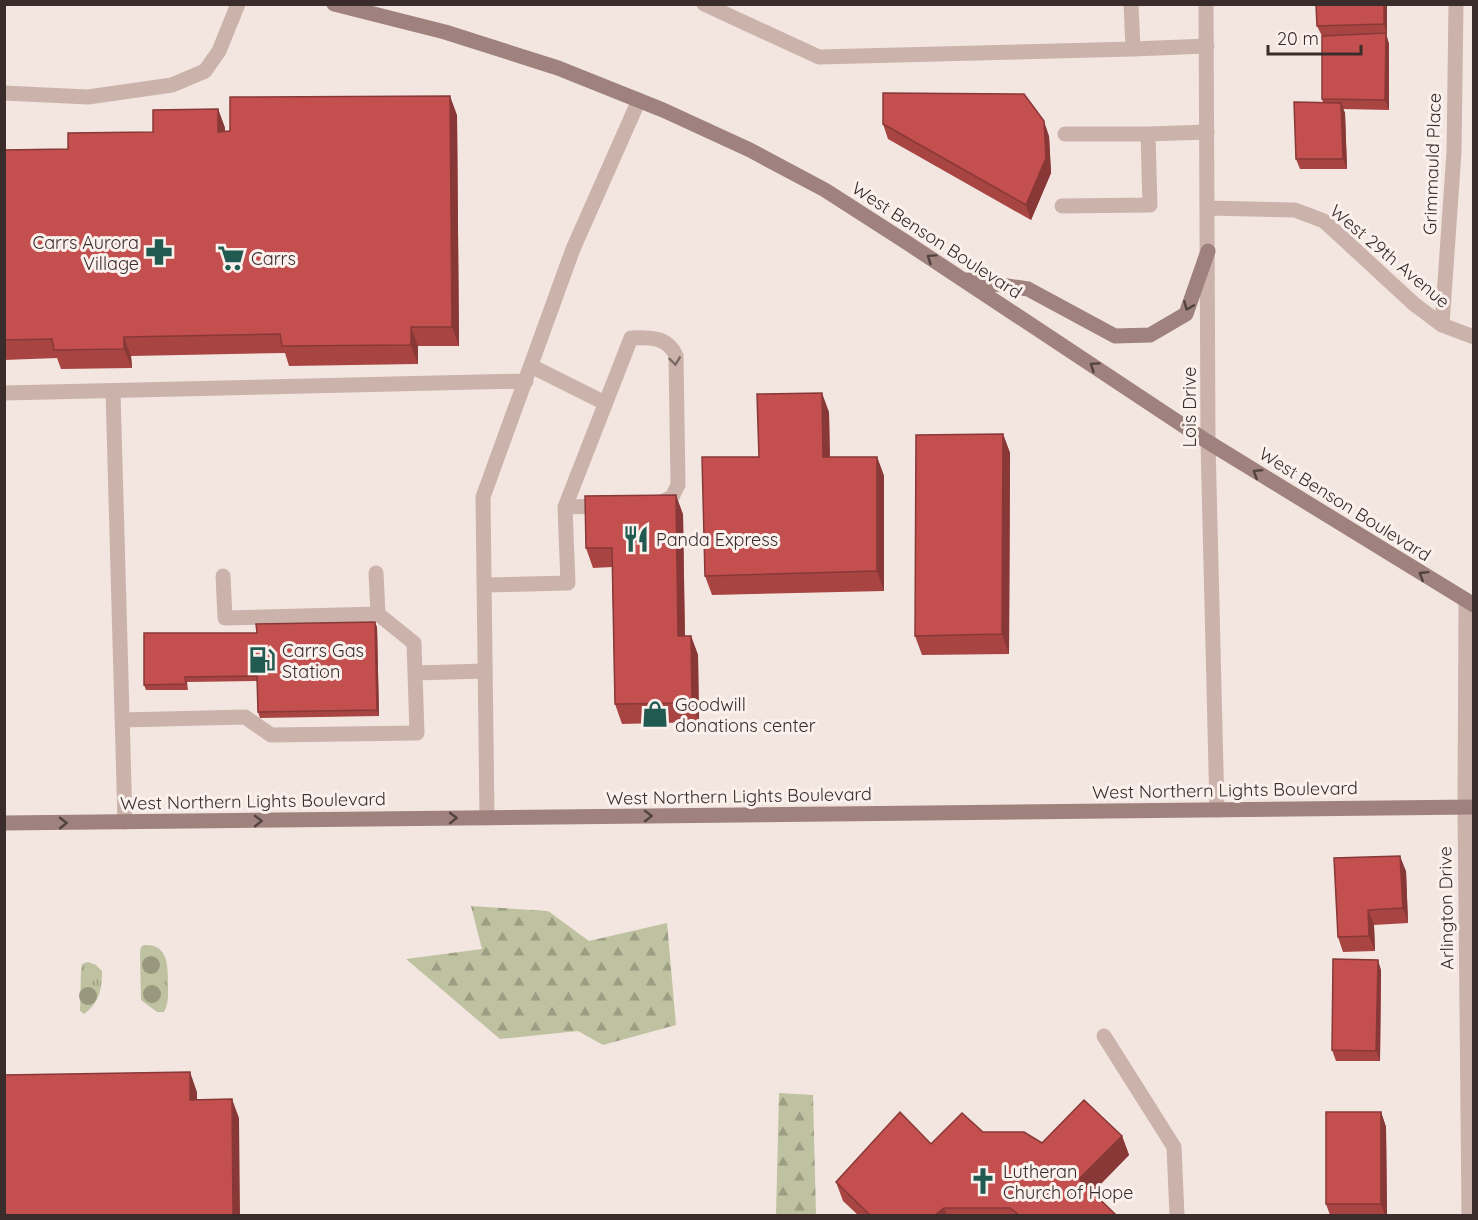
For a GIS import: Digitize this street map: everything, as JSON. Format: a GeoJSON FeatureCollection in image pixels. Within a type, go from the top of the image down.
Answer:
{"type":"FeatureCollection","features":[{"type":"Feature","properties":{"kind":"main road","name":"West Benson Boulevard"},"geometry":{"type":"LineString","coordinates":[[334,4],[445,32],[558,68],[639,100],[750,150],[825,190],[1208,442],[1470,603]]}},
{"type":"Feature","properties":{"kind":"main road"},"geometry":{"type":"LineString","coordinates":[[962,279],[1028,289],[1116,336],[1150,335],[1186,315],[1208,251]]}},
{"type":"Feature","properties":{"kind":"main road","name":"West Northern Lights Boulevard"},"geometry":{"type":"LineString","coordinates":[[4,823],[1469,807]]}},
{"type":"Feature","properties":{"kind":"street"},"geometry":{"type":"LineString","coordinates":[[4,93],[88,97],[172,85],[205,71],[219,51],[238,4]]}},
{"type":"Feature","properties":{"kind":"street"},"geometry":{"type":"LineString","coordinates":[[704,4],[819,57],[1207,46]]}},
{"type":"Feature","properties":{"kind":"street"},"geometry":{"type":"LineString","coordinates":[[1131,4],[1133,49]]}},
{"type":"Feature","properties":{"kind":"street","name":"Lois Drive"},"geometry":{"type":"LineString","coordinates":[[1206,4],[1208,442],[1217,810]]}},
{"type":"Feature","properties":{"kind":"street","name":"Grimmauld Place"},"geometry":{"type":"LineString","coordinates":[[1442,326],[1454,152],[1456,4]]}},
{"type":"Feature","properties":{"kind":"street"},"geometry":{"type":"LineString","coordinates":[[487,818],[483,497],[573,249],[639,100]]}},
{"type":"Feature","properties":{"kind":"street"},"geometry":{"type":"LineString","coordinates":[[1065,134],[1207,132]]}},
{"type":"Feature","properties":{"kind":"street"},"geometry":{"type":"LineString","coordinates":[[1062,206],[1150,205],[1148,134]]}},
{"type":"Feature","properties":{"kind":"street","name":"West 29th Avenue"},"geometry":{"type":"LineString","coordinates":[[1208,208],[1294,210],[1324,221],[1414,304],[1442,326],[1473,337]]}},
{"type":"Feature","properties":{"kind":"street"},"geometry":{"type":"LineString","coordinates":[[484,585],[567,584],[566,507],[631,338],[648,337],[663,341],[672,348],[676,356],[678,485],[672,497],[659,504],[648,504]]}},
{"type":"Feature","properties":{"kind":"street"},"geometry":{"type":"LineString","coordinates":[[531,366],[605,403]]}},
{"type":"Feature","properties":{"kind":"street"},"geometry":{"type":"LineString","coordinates":[[4,393],[526,381]]}},
{"type":"Feature","properties":{"kind":"street"},"geometry":{"type":"LineString","coordinates":[[113,391],[124,822]]}},
{"type":"Feature","properties":{"kind":"street"},"geometry":{"type":"LineString","coordinates":[[566,507],[624,505]]}},
{"type":"Feature","properties":{"kind":"street"},"geometry":{"type":"LineString","coordinates":[[376,573],[378,614]]}},
{"type":"Feature","properties":{"kind":"street"},"geometry":{"type":"LineString","coordinates":[[122,720],[245,717],[271,735],[417,733],[414,643],[378,614],[225,618],[224,576]]}},
{"type":"Feature","properties":{"kind":"street","name":"Arlington Drive"},"geometry":{"type":"LineString","coordinates":[[1469,1215],[1470,603]]}},
{"type":"Feature","properties":{"kind":"street"},"geometry":{"type":"LineString","coordinates":[[415,673],[485,671]]}},
{"type":"Feature","properties":{"kind":"street"},"geometry":{"type":"LineString","coordinates":[[1104,1036],[1174,1147],[1177,1215]]}},
{"type":"Feature","properties":{"kind":"green space"},"geometry":{"type":"Polygon","coordinates":[[[471,906],[548,911],[589,941],[667,923],[676,1025],[603,1045],[578,1031],[500,1039],[406,959],[482,949],[471,906]]]}},
{"type":"Feature","properties":{"kind":"green space"},"geometry":{"type":"Polygon","coordinates":[[[144,945],[158,948],[167,963],[168,995],[164,1012],[157,1012],[141,1000],[140,952],[144,945]]]}},
{"type":"Feature","properties":{"kind":"green space"},"geometry":{"type":"Polygon","coordinates":[[[88,962],[96,965],[102,971],[102,978],[96,1001],[84,1014],[80,1011],[81,969],[82,964],[88,962]]]}},
{"type":"Feature","properties":{"kind":"green space"},"geometry":{"type":"Polygon","coordinates":[[[779,1093],[813,1095],[816,1215],[776,1215],[779,1093]]]}},
{"type":"Feature","properties":{"kind":"building"},"geometry":{"type":"Polygon","coordinates":[[[1316,4],[1384,4],[1384,24],[1317,26],[1316,4]]]}},
{"type":"Feature","properties":{"kind":"building"},"geometry":{"type":"Polygon","coordinates":[[[1386,33],[1385,100],[1322,99],[1322,36],[1386,33]]]}},
{"type":"Feature","properties":{"kind":"building"},"geometry":{"type":"Polygon","coordinates":[[[883,93],[1024,94],[1044,121],[1046,158],[1026,205],[883,124],[883,93]]]}},
{"type":"Feature","properties":{"kind":"building","name":"Carrs"},"geometry":{"type":"Polygon","coordinates":[[[450,96],[452,327],[411,327],[411,345],[282,346],[280,334],[124,337],[124,349],[54,350],[52,339],[4,340],[4,150],[68,149],[68,133],[153,132],[153,110],[218,109],[218,132],[230,131],[230,97],[450,96]]]}},
{"type":"Feature","properties":{"kind":"building"},"geometry":{"type":"Polygon","coordinates":[[[1294,102],[1341,103],[1343,159],[1296,159],[1294,102]]]}},
{"type":"Feature","properties":{"kind":"building"},"geometry":{"type":"Polygon","coordinates":[[[822,393],[823,457],[877,457],[877,571],[705,576],[702,457],[759,457],[757,394],[822,393]]]}},
{"type":"Feature","properties":{"kind":"building"},"geometry":{"type":"Polygon","coordinates":[[[1003,434],[1002,634],[915,636],[916,435],[1003,434]]]}},
{"type":"Feature","properties":{"kind":"building"},"geometry":{"type":"Polygon","coordinates":[[[676,495],[678,636],[691,636],[692,703],[615,704],[612,548],[586,548],[585,496],[676,495]]]}},
{"type":"Feature","properties":{"kind":"building","name":"Carrs Gas Station"},"geometry":{"type":"Polygon","coordinates":[[[375,622],[377,710],[258,712],[257,676],[185,677],[186,684],[144,685],[144,633],[257,633],[256,624],[375,622]]]}},
{"type":"Feature","properties":{"kind":"building"},"geometry":{"type":"Polygon","coordinates":[[[1400,856],[1403,908],[1368,910],[1369,936],[1338,937],[1334,858],[1400,856]]]}},
{"type":"Feature","properties":{"kind":"building"},"geometry":{"type":"Polygon","coordinates":[[[1333,959],[1378,960],[1376,1051],[1332,1050],[1333,959]]]}},
{"type":"Feature","properties":{"kind":"building"},"geometry":{"type":"Polygon","coordinates":[[[190,1072],[190,1100],[232,1099],[233,1215],[4,1215],[4,1075],[190,1072]]]}},
{"type":"Feature","properties":{"kind":"building","name":"Lutheran Church of Hope"},"geometry":{"type":"Polygon","coordinates":[[[1084,1100],[1122,1136],[1079,1179],[1116,1215],[1019,1215],[1010,1208],[944,1208],[935,1215],[870,1215],[836,1182],[900,1112],[931,1144],[962,1113],[983,1132],[1024,1132],[1042,1143],[1084,1100]]]}},
{"type":"Feature","properties":{"kind":"building"},"geometry":{"type":"Polygon","coordinates":[[[1326,1112],[1381,1112],[1381,1204],[1326,1204],[1326,1112]]]}},
{"type":"Feature","properties":{"kind":"place","name":"Carrs Aurora Village"},"geometry":{"type":"Point","coordinates":[159,252]}},
{"type":"Feature","properties":{"kind":"place","name":"Carrs"},"geometry":{"type":"Point","coordinates":[231,258]}},
{"type":"Feature","properties":{"kind":"place","name":"Panda Express"},"geometry":{"type":"Point","coordinates":[636,539]}},
{"type":"Feature","properties":{"kind":"place","name":"Carrs Gas Station"},"geometry":{"type":"Point","coordinates":[262,660]}},
{"type":"Feature","properties":{"kind":"place","name":"Goodwill donations center"},"geometry":{"type":"Point","coordinates":[655,714]}},
{"type":"Feature","properties":{"kind":"place","name":"Lutheran Church of Hope"},"geometry":{"type":"Point","coordinates":[983,1181]}}]}
